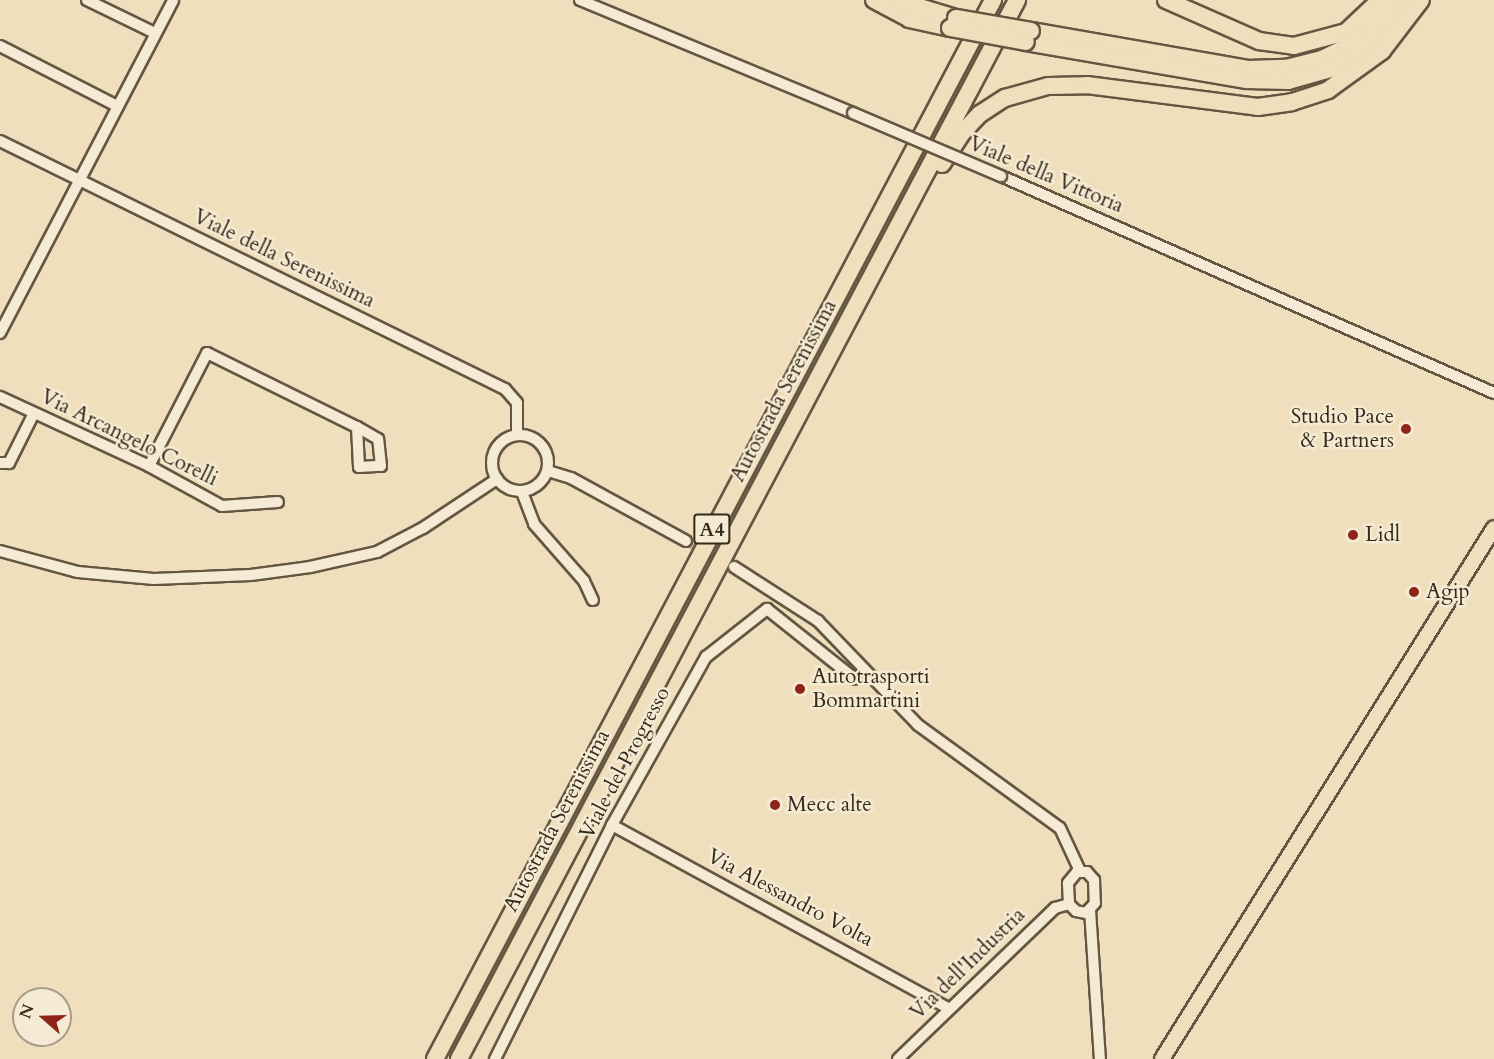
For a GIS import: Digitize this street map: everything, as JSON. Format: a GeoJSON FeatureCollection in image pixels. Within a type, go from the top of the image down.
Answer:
{"type":"FeatureCollection","features":[{"type":"Feature","properties":{"kind":"highway"},"geometry":{"type":"LineString","coordinates":[[874,0],[909,19],[953,23],[1248,69],[1286,68],[1322,59],[1347,47],[1368,31],[1394,0]]}},
{"type":"Feature","properties":{"kind":"highway"},"geometry":{"type":"LineString","coordinates":[[896,0],[953,23]]}},
{"type":"Feature","properties":{"kind":"highway"},"geometry":{"type":"LineString","coordinates":[[962,57],[981,0]]}},
{"type":"Feature","properties":{"kind":"highway","name":"Autostrada Serenissima"},"geometry":{"type":"LineString","coordinates":[[435,1059],[993,0]]}},
{"type":"Feature","properties":{"kind":"highway","name":"Autostrada Serenissima"},"geometry":{"type":"LineString","coordinates":[[459,1059],[1017,0]]}},
{"type":"Feature","properties":{"kind":"highway"},"geometry":{"type":"LineString","coordinates":[[1166,0],[1259,41],[1294,46],[1347,32],[1380,0]]}},
{"type":"Feature","properties":{"kind":"highway"},"geometry":{"type":"LineString","coordinates":[[1028,36],[1247,80],[1288,81],[1331,69],[1357,55],[1387,28],[1407,0]]}},
{"type":"Feature","properties":{"kind":"highway"},"geometry":{"type":"LineString","coordinates":[[890,239],[920,201],[962,133],[1005,98],[1061,84],[1240,106],[1292,102],[1328,90],[1370,62],[1392,40],[1421,0]]}},
{"type":"Feature","properties":{"kind":"main road"},"geometry":{"type":"LineString","coordinates":[[1162,1059],[1494,528]]}},
{"type":"Feature","properties":{"kind":"street"},"geometry":{"type":"LineString","coordinates":[[87,0],[155,33]]}},
{"type":"Feature","properties":{"kind":"street"},"geometry":{"type":"LineString","coordinates":[[0,333],[4,315],[172,0]]}},
{"type":"Feature","properties":{"kind":"street","name":"Viale della Vittoria"},"geometry":{"type":"LineString","coordinates":[[580,0],[1001,176],[1494,393]]}},
{"type":"Feature","properties":{"kind":"street"},"geometry":{"type":"LineString","coordinates":[[0,46],[117,106]]}},
{"type":"Feature","properties":{"kind":"street","name":"Viale della Serenissima"},"geometry":{"type":"LineString","coordinates":[[0,141],[508,391],[518,415],[517,435]]}},
{"type":"Feature","properties":{"kind":"street"},"geometry":{"type":"LineString","coordinates":[[149,466],[207,352],[357,428]]}},
{"type":"Feature","properties":{"kind":"street","name":"Via Arcangelo Corelli"},"geometry":{"type":"LineString","coordinates":[[0,398],[149,466],[222,506],[278,502]]}},
{"type":"Feature","properties":{"kind":"street"},"geometry":{"type":"LineString","coordinates":[[0,463],[9,463],[34,413]]}},
{"type":"Feature","properties":{"kind":"street"},"geometry":{"type":"LineString","coordinates":[[517,435],[542,445],[548,471],[538,485],[522,492],[513,491],[497,479],[493,470],[494,451],[500,443],[517,435]]}},
{"type":"Feature","properties":{"kind":"street"},"geometry":{"type":"LineString","coordinates":[[548,471],[571,478],[686,541]]}},
{"type":"Feature","properties":{"kind":"street"},"geometry":{"type":"LineString","coordinates":[[0,551],[78,572],[153,579],[251,575],[376,552],[423,528],[497,479]]}},
{"type":"Feature","properties":{"kind":"street"},"geometry":{"type":"LineString","coordinates":[[522,492],[534,524],[584,581],[593,600]]}},
{"type":"Feature","properties":{"kind":"street"},"geometry":{"type":"LineString","coordinates":[[734,567],[818,621],[918,725],[1060,828],[1080,871],[1094,880],[1095,903],[1090,910],[1100,1059]]}},
{"type":"Feature","properties":{"kind":"street","name":"Viale del Progresso"},"geometry":{"type":"LineString","coordinates":[[495,1059],[612,825],[706,657],[767,609],[855,679]]}},
{"type":"Feature","properties":{"kind":"street","name":"Via Alessandro Volta"},"geometry":{"type":"LineString","coordinates":[[612,825],[948,1008]]}},
{"type":"Feature","properties":{"kind":"street"},"geometry":{"type":"LineString","coordinates":[[1080,871],[1069,879],[1069,904],[1076,911],[1090,910]]}},
{"type":"Feature","properties":{"kind":"street","name":"Via dell'Industria"},"geometry":{"type":"LineString","coordinates":[[898,1059],[948,1008],[1055,908],[1069,904]]}},
{"type":"Feature","properties":{"kind":"tunnel"},"geometry":{"type":"LineString","coordinates":[[686,541],[725,562]]}},
{"type":"Feature","properties":{"kind":"place","name":"Studio Pace & Partners"},"geometry":{"type":"Point","coordinates":[1406,429]}},
{"type":"Feature","properties":{"kind":"place","name":"Lidl"},"geometry":{"type":"Point","coordinates":[1353,535]}},
{"type":"Feature","properties":{"kind":"place","name":"Agip"},"geometry":{"type":"Point","coordinates":[1414,592]}},
{"type":"Feature","properties":{"kind":"place","name":"Autotrasporti Bommartini"},"geometry":{"type":"Point","coordinates":[800,689]}},
{"type":"Feature","properties":{"kind":"place","name":"Mecc alte"},"geometry":{"type":"Point","coordinates":[775,805]}}]}
